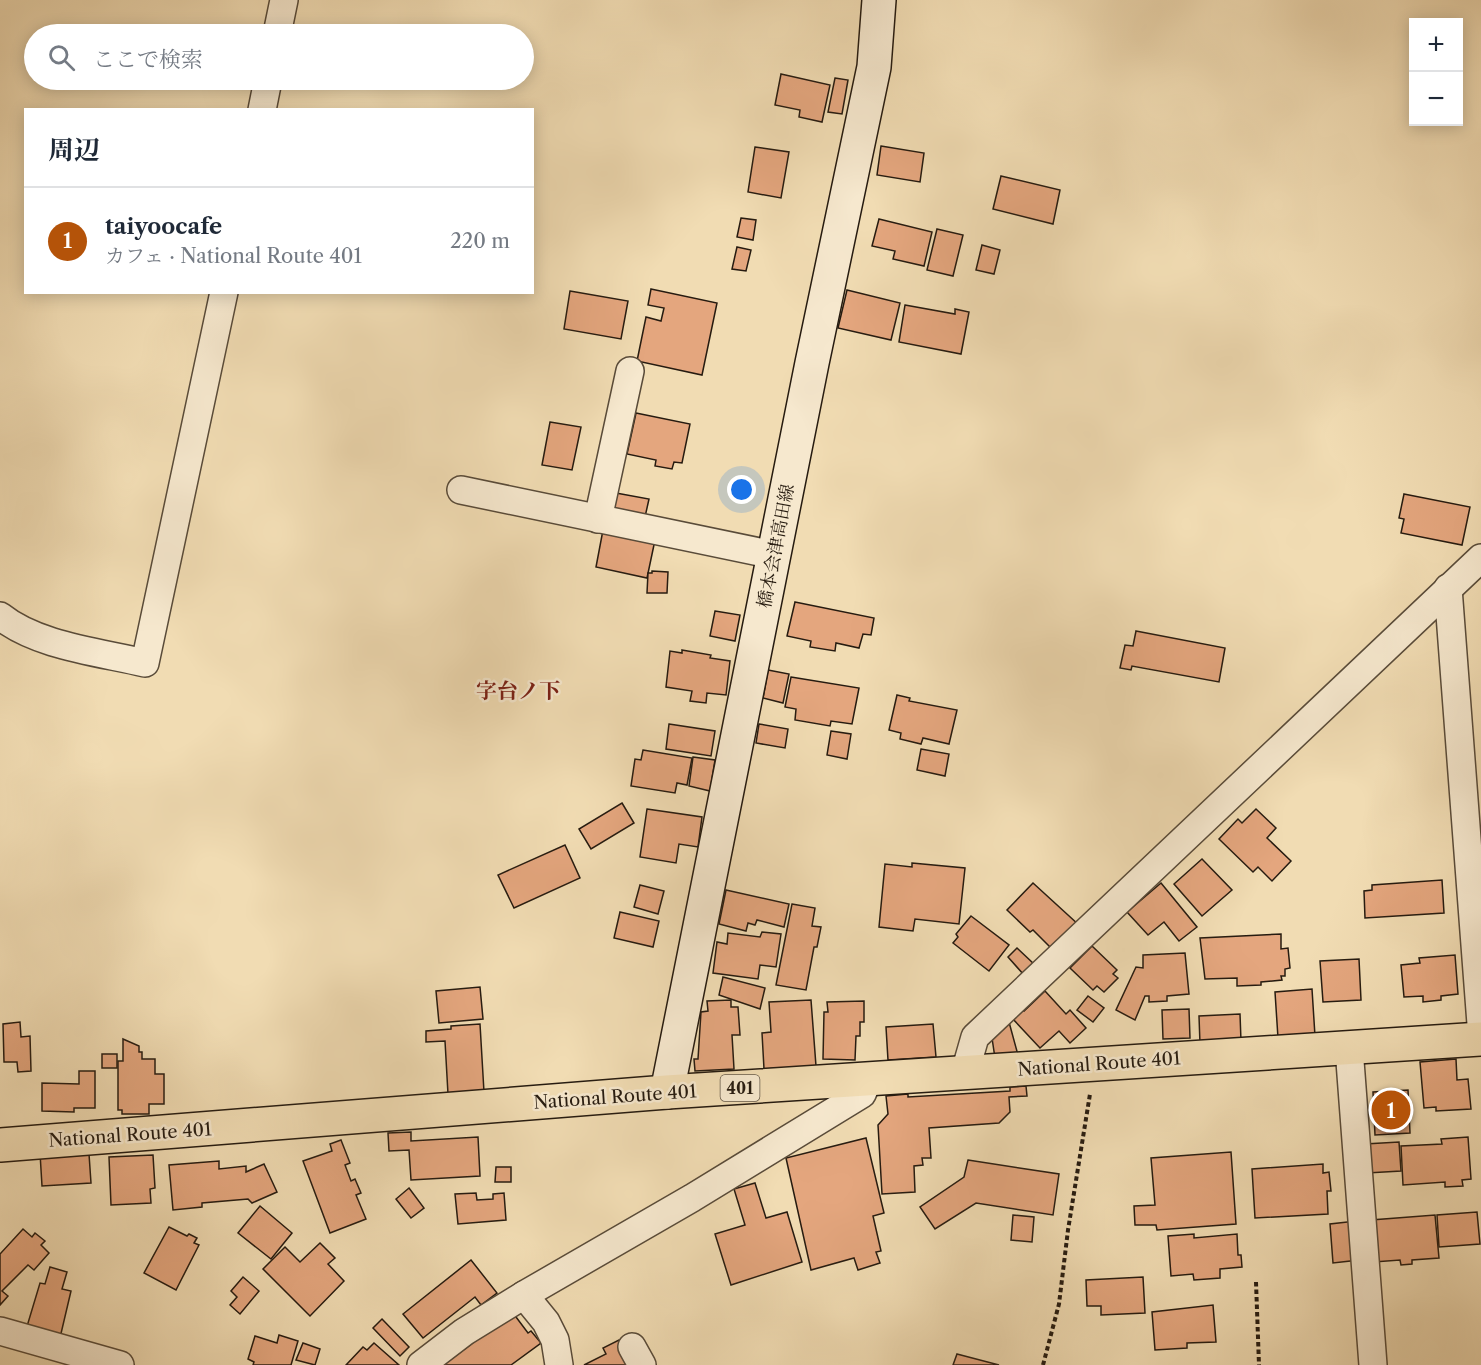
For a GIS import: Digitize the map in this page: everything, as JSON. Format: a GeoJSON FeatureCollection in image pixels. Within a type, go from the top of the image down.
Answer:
{"type":"FeatureCollection","features":[{"type":"Feature","properties":{"kind":"highway","name":"National Route 401"},"geometry":{"type":"LineString","coordinates":[[0,1145],[667,1092],[1481,1039]]}},
{"type":"Feature","properties":{"kind":"main road","name":"橋本会津高田線"},"geometry":{"type":"LineString","coordinates":[[667,1092],[874,67],[879,0]]}},
{"type":"Feature","properties":{"kind":"street"},"geometry":{"type":"LineString","coordinates":[[279,24],[284,0]]}},
{"type":"Feature","properties":{"kind":"street"},"geometry":{"type":"LineString","coordinates":[[262,108],[266,90]]}},
{"type":"Feature","properties":{"kind":"street"},"geometry":{"type":"LineString","coordinates":[[0,616],[13,627],[34,637],[145,663],[224,294]]}},
{"type":"Feature","properties":{"kind":"street"},"geometry":{"type":"LineString","coordinates":[[598,519],[630,371]]}},
{"type":"Feature","properties":{"kind":"street"},"geometry":{"type":"LineString","coordinates":[[461,490],[774,555]]}},
{"type":"Feature","properties":{"kind":"street"},"geometry":{"type":"LineString","coordinates":[[965,1072],[975,1037],[1481,558]]}},
{"type":"Feature","properties":{"kind":"street"},"geometry":{"type":"LineString","coordinates":[[1448,588],[1481,1023]]}},
{"type":"Feature","properties":{"kind":"street"},"geometry":{"type":"LineString","coordinates":[[1349,1048],[1373,1365]]}},
{"type":"Feature","properties":{"kind":"street"},"geometry":{"type":"LineString","coordinates":[[421,1365],[464,1332],[524,1295],[692,1198],[861,1094],[868,1080]]}},
{"type":"Feature","properties":{"kind":"street"},"geometry":{"type":"LineString","coordinates":[[524,1295],[546,1322],[555,1340],[560,1365]]}},
{"type":"Feature","properties":{"kind":"street"},"geometry":{"type":"LineString","coordinates":[[0,1331],[120,1365]]}},
{"type":"Feature","properties":{"kind":"path"},"geometry":{"type":"LineString","coordinates":[[1043,1365],[1059,1304],[1068,1230],[1095,1064]]}},
{"type":"Feature","properties":{"kind":"path"},"geometry":{"type":"LineString","coordinates":[[1256,1282],[1259,1365]]}},
{"type":"Feature","properties":{"kind":"building"},"geometry":{"type":"Polygon","coordinates":[[[781,74],[830,85],[822,122],[799,117],[800,110],[775,105],[781,74]]]}},
{"type":"Feature","properties":{"kind":"building"},"geometry":{"type":"Polygon","coordinates":[[[835,78],[848,80],[842,114],[828,112],[835,78]]]}},
{"type":"Feature","properties":{"kind":"building"},"geometry":{"type":"Polygon","coordinates":[[[881,146],[924,153],[920,182],[877,175],[881,146]]]}},
{"type":"Feature","properties":{"kind":"building"},"geometry":{"type":"Polygon","coordinates":[[[755,147],[789,152],[781,198],[748,192],[755,147]]]}},
{"type":"Feature","properties":{"kind":"building"},"geometry":{"type":"Polygon","coordinates":[[[1001,176],[1060,190],[1053,224],[993,209],[1001,176]]]}},
{"type":"Feature","properties":{"kind":"building"},"geometry":{"type":"Polygon","coordinates":[[[741,218],[756,220],[753,240],[737,237],[741,218]]]}},
{"type":"Feature","properties":{"kind":"building"},"geometry":{"type":"Polygon","coordinates":[[[879,219],[932,232],[924,266],[893,259],[895,251],[872,246],[879,219]]]}},
{"type":"Feature","properties":{"kind":"building"},"geometry":{"type":"Polygon","coordinates":[[[937,229],[963,235],[953,276],[927,270],[937,229]]]}},
{"type":"Feature","properties":{"kind":"building"},"geometry":{"type":"Polygon","coordinates":[[[982,245],[1000,250],[994,274],[976,270],[982,245]]]}},
{"type":"Feature","properties":{"kind":"building"},"geometry":{"type":"Polygon","coordinates":[[[737,247],[751,250],[746,271],[732,269],[737,247]]]}},
{"type":"Feature","properties":{"kind":"building"},"geometry":{"type":"Polygon","coordinates":[[[651,289],[717,303],[702,375],[637,361],[646,317],[661,321],[664,308],[648,305],[651,289]]]}},
{"type":"Feature","properties":{"kind":"building"},"geometry":{"type":"Polygon","coordinates":[[[847,290],[900,303],[891,340],[838,328],[847,290]]]}},
{"type":"Feature","properties":{"kind":"building"},"geometry":{"type":"Polygon","coordinates":[[[570,291],[628,301],[621,339],[564,329],[570,291]]]}},
{"type":"Feature","properties":{"kind":"building"},"geometry":{"type":"Polygon","coordinates":[[[905,305],[955,314],[955,309],[969,312],[961,354],[899,342],[905,305]]]}},
{"type":"Feature","properties":{"kind":"building"},"geometry":{"type":"Polygon","coordinates":[[[636,413],[690,424],[682,463],[674,462],[672,469],[655,466],[656,460],[627,454],[636,413]]]}},
{"type":"Feature","properties":{"kind":"building"},"geometry":{"type":"Polygon","coordinates":[[[550,422],[581,427],[572,470],[542,465],[550,422]]]}},
{"type":"Feature","properties":{"kind":"building"},"geometry":{"type":"Polygon","coordinates":[[[616,493],[649,499],[645,517],[612,512],[616,493]]]}},
{"type":"Feature","properties":{"kind":"building"},"geometry":{"type":"Polygon","coordinates":[[[1404,494],[1470,507],[1462,545],[1401,533],[1404,519],[1399,518],[1404,494]]]}},
{"type":"Feature","properties":{"kind":"building"},"geometry":{"type":"Polygon","coordinates":[[[603,530],[655,540],[647,578],[596,567],[603,530]]]}},
{"type":"Feature","properties":{"kind":"building"},"geometry":{"type":"Polygon","coordinates":[[[668,572],[667,593],[647,593],[648,573],[668,572]]]}},
{"type":"Feature","properties":{"kind":"building"},"geometry":{"type":"Polygon","coordinates":[[[795,602],[874,618],[871,635],[863,634],[859,648],[836,643],[835,651],[810,647],[811,641],[787,636],[795,602]]]}},
{"type":"Feature","properties":{"kind":"building"},"geometry":{"type":"Polygon","coordinates":[[[715,611],[740,615],[735,641],[710,636],[715,611]]]}},
{"type":"Feature","properties":{"kind":"building"},"geometry":{"type":"Polygon","coordinates":[[[1136,631],[1225,648],[1219,682],[1132,666],[1131,670],[1120,668],[1125,645],[1133,646],[1136,631]]]}},
{"type":"Feature","properties":{"kind":"building"},"geometry":{"type":"Polygon","coordinates":[[[682,650],[730,661],[726,695],[707,693],[706,703],[690,701],[692,691],[666,687],[670,651],[682,653],[682,650]]]}},
{"type":"Feature","properties":{"kind":"building"},"geometry":{"type":"Polygon","coordinates":[[[768,670],[789,674],[783,703],[763,698],[768,670]]]}},
{"type":"Feature","properties":{"kind":"building"},"geometry":{"type":"Polygon","coordinates":[[[791,677],[859,688],[852,724],[831,721],[830,726],[795,720],[796,709],[785,707],[791,677]]]}},
{"type":"Feature","properties":{"kind":"building"},"geometry":{"type":"Polygon","coordinates":[[[897,695],[910,698],[909,701],[957,710],[949,744],[923,738],[921,744],[900,739],[901,733],[889,730],[897,695]]]}},
{"type":"Feature","properties":{"kind":"building"},"geometry":{"type":"Polygon","coordinates":[[[669,724],[715,731],[711,756],[666,749],[669,724]]]}},
{"type":"Feature","properties":{"kind":"building"},"geometry":{"type":"Polygon","coordinates":[[[759,724],[788,729],[785,748],[756,743],[759,724]]]}},
{"type":"Feature","properties":{"kind":"building"},"geometry":{"type":"Polygon","coordinates":[[[831,731],[851,734],[847,759],[827,755],[831,731]]]}},
{"type":"Feature","properties":{"kind":"building"},"geometry":{"type":"Polygon","coordinates":[[[921,749],[949,754],[945,776],[917,770],[921,749]]]}},
{"type":"Feature","properties":{"kind":"building"},"geometry":{"type":"Polygon","coordinates":[[[643,750],[692,758],[687,785],[677,783],[675,793],[631,786],[635,759],[641,760],[643,750]]]}},
{"type":"Feature","properties":{"kind":"building"},"geometry":{"type":"Polygon","coordinates":[[[693,757],[715,760],[710,791],[689,786],[693,757]]]}},
{"type":"Feature","properties":{"kind":"building"},"geometry":{"type":"Polygon","coordinates":[[[622,803],[634,823],[591,849],[579,829],[622,803]]]}},
{"type":"Feature","properties":{"kind":"building"},"geometry":{"type":"Polygon","coordinates":[[[647,809],[702,817],[698,847],[679,844],[676,863],[640,857],[647,809]]]}},
{"type":"Feature","properties":{"kind":"building"},"geometry":{"type":"Polygon","coordinates":[[[1256,809],[1276,828],[1267,838],[1291,861],[1272,881],[1258,867],[1253,872],[1219,839],[1238,819],[1242,823],[1256,809]]]}},
{"type":"Feature","properties":{"kind":"building"},"geometry":{"type":"Polygon","coordinates":[[[565,845],[580,878],[514,908],[498,875],[565,845]]]}},
{"type":"Feature","properties":{"kind":"building"},"geometry":{"type":"Polygon","coordinates":[[[1202,859],[1232,890],[1202,916],[1174,884],[1202,859]]]}},
{"type":"Feature","properties":{"kind":"building"},"geometry":{"type":"Polygon","coordinates":[[[912,863],[965,868],[959,924],[915,919],[913,931],[879,927],[885,864],[912,867],[912,863]]]}},
{"type":"Feature","properties":{"kind":"building"},"geometry":{"type":"Polygon","coordinates":[[[1442,880],[1444,913],[1365,918],[1364,891],[1372,890],[1372,885],[1442,880]]]}},
{"type":"Feature","properties":{"kind":"building"},"geometry":{"type":"Polygon","coordinates":[[[1033,883],[1080,926],[1054,951],[1033,930],[1030,932],[1007,910],[1033,883]]]}},
{"type":"Feature","properties":{"kind":"building"},"geometry":{"type":"Polygon","coordinates":[[[1161,883],[1197,927],[1179,941],[1164,922],[1148,935],[1127,912],[1161,883]]]}},
{"type":"Feature","properties":{"kind":"building"},"geometry":{"type":"Polygon","coordinates":[[[640,885],[664,891],[658,914],[634,907],[640,885]]]}},
{"type":"Feature","properties":{"kind":"building"},"geometry":{"type":"Polygon","coordinates":[[[726,890],[789,904],[784,927],[757,920],[755,925],[748,923],[746,931],[719,924],[726,890]]]}},
{"type":"Feature","properties":{"kind":"building"},"geometry":{"type":"Polygon","coordinates":[[[792,904],[815,908],[812,926],[821,927],[817,947],[814,947],[806,990],[776,985],[792,904]]]}},
{"type":"Feature","properties":{"kind":"building"},"geometry":{"type":"Polygon","coordinates":[[[620,912],[659,921],[653,947],[614,938],[620,912]]]}},
{"type":"Feature","properties":{"kind":"building"},"geometry":{"type":"Polygon","coordinates":[[[971,916],[1009,945],[989,971],[953,943],[958,937],[956,934],[971,916]]]}},
{"type":"Feature","properties":{"kind":"building"},"geometry":{"type":"Polygon","coordinates":[[[762,932],[781,934],[776,967],[760,965],[758,979],[713,973],[717,942],[727,944],[728,933],[760,937],[762,932]]]}},
{"type":"Feature","properties":{"kind":"building"},"geometry":{"type":"Polygon","coordinates":[[[1281,934],[1281,949],[1288,948],[1290,968],[1285,969],[1285,976],[1281,976],[1282,980],[1261,982],[1261,985],[1237,986],[1237,978],[1205,979],[1200,938],[1281,934]]]}},
{"type":"Feature","properties":{"kind":"building"},"geometry":{"type":"Polygon","coordinates":[[[1092,946],[1117,970],[1113,974],[1118,978],[1104,992],[1097,986],[1093,990],[1070,968],[1092,946]]]}},
{"type":"Feature","properties":{"kind":"building"},"geometry":{"type":"Polygon","coordinates":[[[1017,948],[1035,965],[1024,975],[1008,957],[1017,948]]]}},
{"type":"Feature","properties":{"kind":"building"},"geometry":{"type":"Polygon","coordinates":[[[1185,953],[1189,994],[1167,996],[1167,1001],[1149,1002],[1149,996],[1145,996],[1135,1020],[1116,1010],[1136,967],[1143,968],[1143,955],[1185,953]]]}},
{"type":"Feature","properties":{"kind":"building"},"geometry":{"type":"Polygon","coordinates":[[[1455,955],[1458,994],[1441,996],[1441,1000],[1423,1002],[1423,996],[1404,997],[1401,965],[1420,963],[1419,958],[1455,955]]]}},
{"type":"Feature","properties":{"kind":"building"},"geometry":{"type":"Polygon","coordinates":[[[1359,959],[1361,1000],[1323,1002],[1320,961],[1359,959]]]}},
{"type":"Feature","properties":{"kind":"building"},"geometry":{"type":"Polygon","coordinates":[[[723,977],[765,988],[760,1009],[719,995],[723,977]]]}},
{"type":"Feature","properties":{"kind":"building"},"geometry":{"type":"Polygon","coordinates":[[[480,987],[483,1019],[439,1023],[436,991],[480,987]]]}},
{"type":"Feature","properties":{"kind":"building"},"geometry":{"type":"Polygon","coordinates":[[[1312,989],[1315,1036],[1278,1038],[1275,992],[1312,989]]]}},
{"type":"Feature","properties":{"kind":"building"},"geometry":{"type":"Polygon","coordinates":[[[1045,991],[1066,1014],[1070,1010],[1086,1028],[1070,1043],[1059,1031],[1040,1048],[1012,1018],[1022,1010],[1024,1011],[1045,991]]]}},
{"type":"Feature","properties":{"kind":"building"},"geometry":{"type":"Polygon","coordinates":[[[1088,996],[1104,1008],[1093,1022],[1077,1010],[1088,996]]]}},
{"type":"Feature","properties":{"kind":"building"},"geometry":{"type":"Polygon","coordinates":[[[731,1000],[731,1007],[738,1007],[740,1035],[732,1035],[734,1069],[695,1071],[694,1059],[698,1059],[701,1012],[708,1011],[707,1001],[731,1000]]]}},
{"type":"Feature","properties":{"kind":"building"},"geometry":{"type":"Polygon","coordinates":[[[811,1000],[816,1066],[764,1069],[762,1033],[771,1032],[769,1002],[811,1000]]]}},
{"type":"Feature","properties":{"kind":"building"},"geometry":{"type":"Polygon","coordinates":[[[864,1001],[864,1022],[860,1022],[860,1036],[856,1036],[855,1060],[823,1059],[824,1012],[828,1012],[827,1002],[864,1001]]]}},
{"type":"Feature","properties":{"kind":"building"},"geometry":{"type":"Polygon","coordinates":[[[1189,1009],[1190,1038],[1163,1039],[1162,1010],[1189,1009]]]}},
{"type":"Feature","properties":{"kind":"building"},"geometry":{"type":"Polygon","coordinates":[[[1240,1014],[1241,1041],[1200,1044],[1199,1016],[1240,1014]]]}},
{"type":"Feature","properties":{"kind":"building"},"geometry":{"type":"Polygon","coordinates":[[[20,1022],[21,1037],[30,1036],[31,1071],[18,1072],[17,1062],[4,1062],[3,1024],[20,1022]]]}},
{"type":"Feature","properties":{"kind":"building"},"geometry":{"type":"Polygon","coordinates":[[[1009,1022],[1018,1055],[995,1058],[992,1038],[1009,1022]]]}},
{"type":"Feature","properties":{"kind":"building"},"geometry":{"type":"Polygon","coordinates":[[[480,1024],[484,1092],[448,1094],[445,1041],[426,1042],[426,1031],[480,1024]]]}},
{"type":"Feature","properties":{"kind":"building"},"geometry":{"type":"Polygon","coordinates":[[[933,1024],[936,1057],[888,1060],[886,1027],[933,1024]]]}},
{"type":"Feature","properties":{"kind":"building"},"geometry":{"type":"Polygon","coordinates":[[[123,1039],[139,1046],[142,1059],[155,1059],[155,1074],[164,1074],[164,1104],[149,1104],[149,1114],[122,1114],[122,1110],[118,1110],[118,1061],[123,1061],[123,1039]]]}},
{"type":"Feature","properties":{"kind":"building"},"geometry":{"type":"Polygon","coordinates":[[[102,1054],[117,1054],[117,1068],[102,1068],[102,1054]]]}},
{"type":"Feature","properties":{"kind":"building"},"geometry":{"type":"Polygon","coordinates":[[[1456,1059],[1457,1080],[1468,1079],[1471,1109],[1436,1111],[1436,1107],[1424,1108],[1420,1062],[1456,1059]]]}},
{"type":"Feature","properties":{"kind":"building"},"geometry":{"type":"Polygon","coordinates":[[[79,1071],[95,1071],[95,1108],[74,1108],[74,1112],[42,1111],[42,1083],[79,1084],[79,1071]]]}},
{"type":"Feature","properties":{"kind":"building"},"geometry":{"type":"Polygon","coordinates":[[[1026,1086],[1027,1096],[1009,1097],[1010,1112],[999,1123],[929,1128],[931,1158],[922,1158],[923,1165],[914,1166],[915,1192],[882,1194],[878,1125],[888,1114],[886,1096],[908,1094],[908,1097],[1010,1091],[1010,1087],[1026,1086]]]}},
{"type":"Feature","properties":{"kind":"building"},"geometry":{"type":"Polygon","coordinates":[[[1408,1090],[1410,1133],[1375,1135],[1373,1092],[1408,1090]]]}},
{"type":"Feature","properties":{"kind":"building"},"geometry":{"type":"Polygon","coordinates":[[[411,1132],[411,1141],[478,1137],[480,1176],[411,1180],[409,1150],[389,1151],[388,1133],[411,1132]]]}},
{"type":"Feature","properties":{"kind":"building"},"geometry":{"type":"Polygon","coordinates":[[[1468,1137],[1471,1179],[1462,1180],[1463,1186],[1445,1187],[1445,1182],[1403,1185],[1401,1146],[1442,1144],[1441,1139],[1468,1137]]]}},
{"type":"Feature","properties":{"kind":"building"},"geometry":{"type":"Polygon","coordinates":[[[866,1138],[884,1213],[873,1216],[881,1251],[876,1252],[880,1263],[858,1270],[854,1258],[811,1270],[786,1158],[866,1138]]]}},
{"type":"Feature","properties":{"kind":"building"},"geometry":{"type":"Polygon","coordinates":[[[341,1140],[350,1163],[345,1165],[351,1181],[355,1179],[361,1193],[356,1195],[366,1219],[330,1233],[303,1161],[332,1151],[330,1144],[341,1140]]]}},
{"type":"Feature","properties":{"kind":"building"},"geometry":{"type":"Polygon","coordinates":[[[1399,1142],[1401,1171],[1367,1173],[1365,1144],[1399,1142]]]}},
{"type":"Feature","properties":{"kind":"building"},"geometry":{"type":"Polygon","coordinates":[[[1231,1152],[1236,1224],[1157,1230],[1156,1225],[1135,1225],[1134,1206],[1155,1205],[1151,1158],[1231,1152]]]}},
{"type":"Feature","properties":{"kind":"building"},"geometry":{"type":"Polygon","coordinates":[[[40,1153],[89,1154],[91,1183],[42,1186],[40,1153]]]}},
{"type":"Feature","properties":{"kind":"building"},"geometry":{"type":"Polygon","coordinates":[[[153,1155],[155,1188],[150,1189],[151,1203],[111,1205],[109,1157],[153,1155]]]}},
{"type":"Feature","properties":{"kind":"building"},"geometry":{"type":"Polygon","coordinates":[[[968,1160],[1059,1174],[1053,1215],[976,1203],[935,1229],[920,1207],[964,1177],[968,1160]]]}},
{"type":"Feature","properties":{"kind":"building"},"geometry":{"type":"Polygon","coordinates":[[[219,1161],[219,1169],[246,1166],[246,1172],[264,1164],[277,1192],[252,1203],[248,1199],[202,1203],[202,1207],[173,1210],[169,1165],[219,1161]]]}},
{"type":"Feature","properties":{"kind":"building"},"geometry":{"type":"Polygon","coordinates":[[[1323,1164],[1323,1173],[1329,1172],[1331,1191],[1327,1191],[1328,1214],[1255,1218],[1252,1169],[1323,1164]]]}},
{"type":"Feature","properties":{"kind":"building"},"geometry":{"type":"Polygon","coordinates":[[[496,1167],[511,1167],[511,1182],[495,1182],[496,1167]]]}},
{"type":"Feature","properties":{"kind":"building"},"geometry":{"type":"Polygon","coordinates":[[[755,1183],[766,1218],[787,1212],[802,1262],[731,1285],[715,1234],[745,1225],[734,1189],[755,1183]]]}},
{"type":"Feature","properties":{"kind":"building"},"geometry":{"type":"Polygon","coordinates":[[[409,1188],[424,1208],[411,1218],[396,1199],[409,1188]]]}},
{"type":"Feature","properties":{"kind":"building"},"geometry":{"type":"Polygon","coordinates":[[[476,1193],[477,1200],[493,1199],[493,1194],[504,1193],[506,1220],[458,1224],[455,1194],[476,1193]]]}},
{"type":"Feature","properties":{"kind":"building"},"geometry":{"type":"Polygon","coordinates":[[[260,1206],[292,1233],[271,1259],[238,1233],[260,1206]]]}},
{"type":"Feature","properties":{"kind":"building"},"geometry":{"type":"Polygon","coordinates":[[[1477,1212],[1480,1244],[1439,1247],[1437,1215],[1477,1212]]]}},
{"type":"Feature","properties":{"kind":"building"},"geometry":{"type":"Polygon","coordinates":[[[1013,1215],[1034,1217],[1032,1242],[1011,1240],[1013,1215]]]}},
{"type":"Feature","properties":{"kind":"building"},"geometry":{"type":"Polygon","coordinates":[[[1435,1215],[1439,1258],[1412,1260],[1412,1264],[1401,1265],[1400,1260],[1374,1262],[1371,1220],[1435,1215]]]}},
{"type":"Feature","properties":{"kind":"building"},"geometry":{"type":"Polygon","coordinates":[[[1356,1221],[1359,1260],[1333,1263],[1330,1224],[1356,1221]]]}},
{"type":"Feature","properties":{"kind":"building"},"geometry":{"type":"Polygon","coordinates":[[[169,1227],[197,1238],[194,1243],[199,1245],[176,1290],[144,1273],[169,1227]]]}},
{"type":"Feature","properties":{"kind":"building"},"geometry":{"type":"Polygon","coordinates":[[[23,1229],[32,1237],[35,1233],[45,1241],[41,1245],[49,1253],[34,1270],[28,1265],[2,1291],[8,1296],[0,1305],[0,1254],[23,1229]]]}},
{"type":"Feature","properties":{"kind":"building"},"geometry":{"type":"Polygon","coordinates":[[[1194,1234],[1194,1238],[1237,1234],[1238,1255],[1241,1255],[1242,1267],[1220,1269],[1220,1278],[1194,1280],[1193,1274],[1171,1276],[1168,1236],[1194,1234]]]}},
{"type":"Feature","properties":{"kind":"building"},"geometry":{"type":"Polygon","coordinates":[[[320,1243],[335,1258],[328,1264],[344,1281],[310,1316],[263,1269],[285,1247],[300,1262],[320,1243]]]}},
{"type":"Feature","properties":{"kind":"building"},"geometry":{"type":"Polygon","coordinates":[[[471,1260],[497,1293],[481,1305],[475,1297],[423,1338],[403,1314],[471,1260]]]}},
{"type":"Feature","properties":{"kind":"building"},"geometry":{"type":"Polygon","coordinates":[[[50,1267],[67,1272],[62,1289],[71,1291],[59,1342],[25,1333],[40,1283],[45,1284],[50,1267]]]}},
{"type":"Feature","properties":{"kind":"building"},"geometry":{"type":"Polygon","coordinates":[[[243,1277],[259,1291],[240,1314],[230,1305],[237,1297],[231,1291],[243,1277]]]}},
{"type":"Feature","properties":{"kind":"building"},"geometry":{"type":"Polygon","coordinates":[[[1143,1277],[1145,1313],[1101,1315],[1101,1306],[1087,1306],[1086,1280],[1143,1277]]]}},
{"type":"Feature","properties":{"kind":"building"},"geometry":{"type":"Polygon","coordinates":[[[1213,1305],[1216,1342],[1187,1343],[1187,1348],[1155,1350],[1152,1312],[1213,1305]]]}},
{"type":"Feature","properties":{"kind":"building"},"geometry":{"type":"Polygon","coordinates":[[[513,1313],[528,1333],[531,1331],[541,1343],[511,1365],[443,1365],[513,1313]]]}},
{"type":"Feature","properties":{"kind":"building"},"geometry":{"type":"Polygon","coordinates":[[[382,1319],[409,1347],[400,1356],[373,1328],[382,1319]]]}},
{"type":"Feature","properties":{"kind":"building"},"geometry":{"type":"Polygon","coordinates":[[[279,1335],[298,1341],[291,1365],[253,1365],[254,1362],[248,1359],[255,1336],[277,1343],[279,1335]]]}},
{"type":"Feature","properties":{"kind":"building"},"geometry":{"type":"Polygon","coordinates":[[[619,1340],[631,1365],[584,1365],[606,1354],[603,1348],[619,1340]]]}},
{"type":"Feature","properties":{"kind":"building"},"geometry":{"type":"Polygon","coordinates":[[[303,1343],[320,1349],[315,1365],[296,1360],[303,1343]]]}},
{"type":"Feature","properties":{"kind":"building"},"geometry":{"type":"Polygon","coordinates":[[[374,1343],[399,1365],[346,1365],[363,1347],[367,1350],[374,1343]]]}},
{"type":"Feature","properties":{"kind":"building"},"geometry":{"type":"Polygon","coordinates":[[[957,1354],[999,1365],[953,1365],[957,1354]]]}},
{"type":"Feature","properties":{"kind":"place","name":"taiyoocafe"},"geometry":{"type":"Point","coordinates":[1391,1110]}},
{"type":"Feature","properties":{"kind":"district","name":"字台ノ下"},"geometry":{"type":"Point","coordinates":[518,690]}}]}
